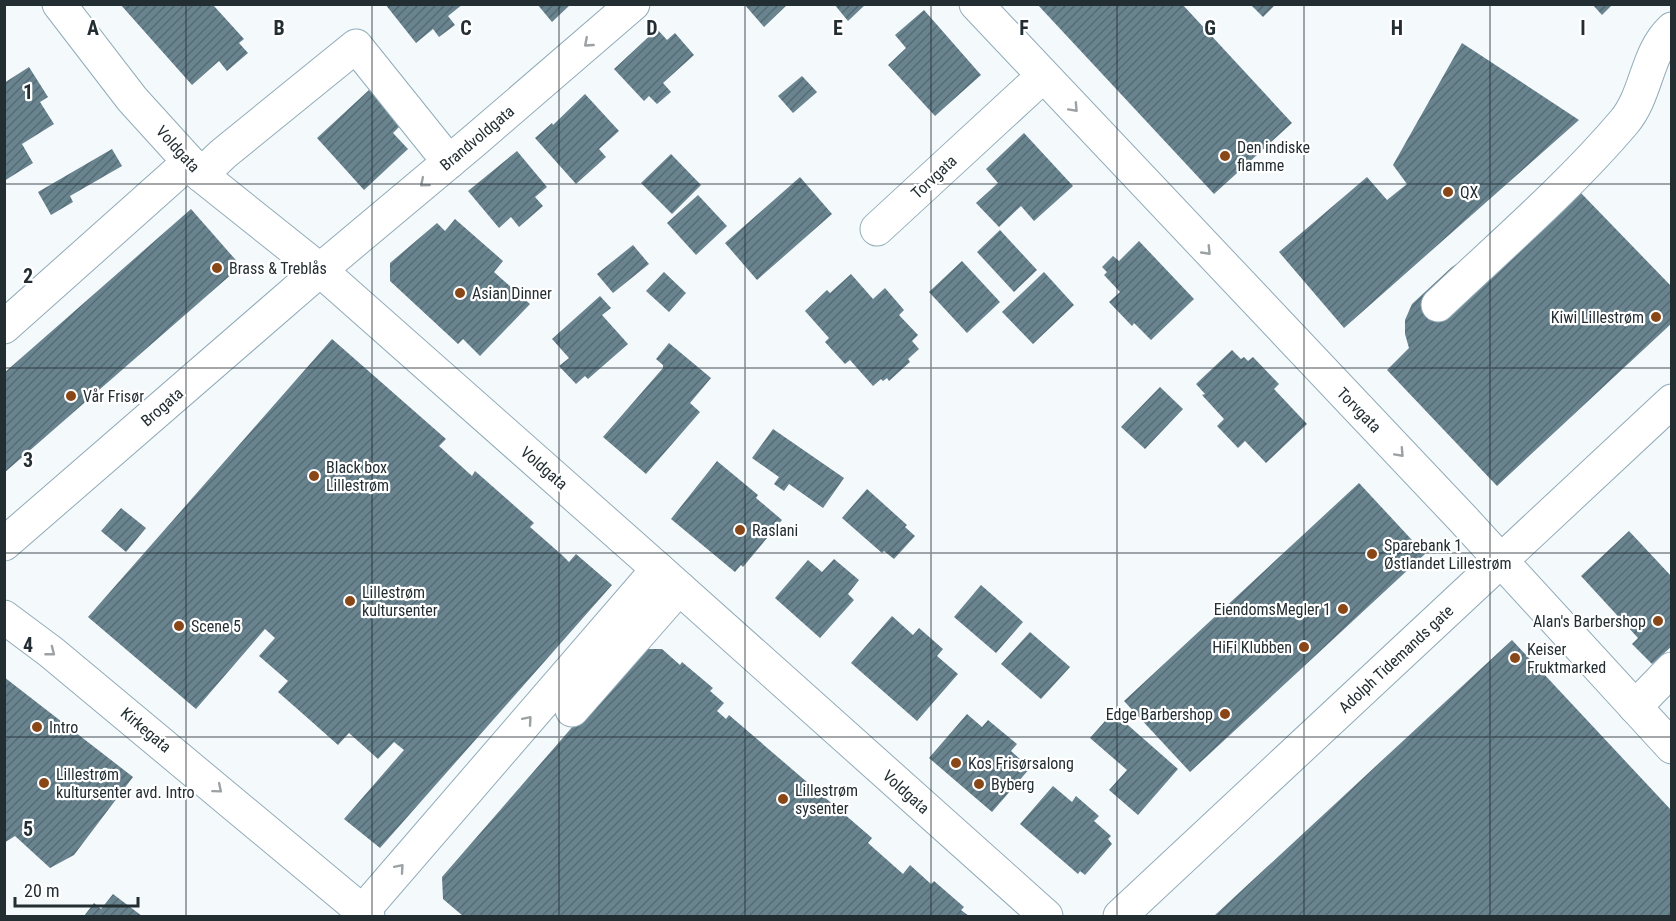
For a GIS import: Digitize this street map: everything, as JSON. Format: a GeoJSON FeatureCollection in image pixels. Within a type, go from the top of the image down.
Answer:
{"type":"FeatureCollection","features":[{"type":"Feature","properties":{"kind":"street","name":"Voldgata"},"geometry":{"type":"LineString","coordinates":[[59,4],[132,99],[195,168],[320,270],[1046,916]]}},
{"type":"Feature","properties":{"kind":"street","name":"Brandvoldgata"},"geometry":{"type":"LineString","coordinates":[[320,270],[633,4]]}},
{"type":"Feature","properties":{"kind":"street","name":"Torvgata"},"geometry":{"type":"LineString","coordinates":[[976,4],[1502,561],[1671,747]]}},
{"type":"Feature","properties":{"kind":"street"},"geometry":{"type":"LineString","coordinates":[[1438,305],[1580,171],[1626,120],[1640,98],[1657,50],[1671,29]]}},
{"type":"Feature","properties":{"kind":"street"},"geometry":{"type":"LineString","coordinates":[[4,327],[195,168],[223,154],[356,46],[449,162]]}},
{"type":"Feature","properties":{"kind":"street","name":"Torvgata"},"geometry":{"type":"LineString","coordinates":[[877,229],[1043,76]]}},
{"type":"Feature","properties":{"kind":"street","name":"Brogata"},"geometry":{"type":"LineString","coordinates":[[4,544],[320,270]]}},
{"type":"Feature","properties":{"kind":"street","name":"Adolph Tidemands gate"},"geometry":{"type":"LineString","coordinates":[[1120,916],[1671,401]]}},
{"type":"Feature","properties":{"kind":"street"},"geometry":{"type":"LineString","coordinates":[[572,710],[669,579]]}},
{"type":"Feature","properties":{"kind":"street"},"geometry":{"type":"LineString","coordinates":[[365,914],[669,579]]}},
{"type":"Feature","properties":{"kind":"street","name":"Kirkegata"},"geometry":{"type":"LineString","coordinates":[[4,616],[70,667],[365,914]]}},
{"type":"Feature","properties":{"kind":"street"},"geometry":{"type":"LineString","coordinates":[[1635,706],[1671,669]]}},
{"type":"Feature","properties":{"kind":"building"},"geometry":{"type":"Polygon","coordinates":[[[120,4],[215,4],[214,6],[244,39],[239,43],[248,53],[227,71],[219,61],[192,85],[120,4]]]}},
{"type":"Feature","properties":{"kind":"building"},"geometry":{"type":"Polygon","coordinates":[[[385,4],[463,4],[448,16],[455,25],[439,37],[433,29],[416,43],[385,4]]]}},
{"type":"Feature","properties":{"kind":"building"},"geometry":{"type":"Polygon","coordinates":[[[537,4],[571,4],[552,22],[537,4]]]}},
{"type":"Feature","properties":{"kind":"building"},"geometry":{"type":"Polygon","coordinates":[[[744,4],[788,4],[764,27],[744,4]]]}},
{"type":"Feature","properties":{"kind":"building"},"geometry":{"type":"Polygon","coordinates":[[[834,4],[866,4],[848,21],[834,4]]]}},
{"type":"Feature","properties":{"kind":"building"},"geometry":{"type":"Polygon","coordinates":[[[1037,4],[1182,4],[1292,123],[1214,194],[1037,4]]]}},
{"type":"Feature","properties":{"kind":"building"},"geometry":{"type":"Polygon","coordinates":[[[1250,4],[1276,4],[1263,17],[1250,4]]]}},
{"type":"Feature","properties":{"kind":"building"},"geometry":{"type":"Polygon","coordinates":[[[1592,4],[1613,4],[1602,15],[1592,4]]]}},
{"type":"Feature","properties":{"kind":"building"},"geometry":{"type":"Polygon","coordinates":[[[924,10],[981,75],[935,116],[888,65],[906,48],[895,35],[924,10]]]}},
{"type":"Feature","properties":{"kind":"building"},"geometry":{"type":"Polygon","coordinates":[[[657,29],[667,40],[675,33],[694,55],[663,83],[671,92],[657,104],[649,96],[644,101],[614,69],[657,29]]]}},
{"type":"Feature","properties":{"kind":"building","name":"QX"},"geometry":{"type":"Polygon","coordinates":[[[1462,43],[1579,120],[1344,328],[1279,252],[1367,177],[1387,200],[1407,184],[1393,165],[1462,43]]]}},
{"type":"Feature","properties":{"kind":"building"},"geometry":{"type":"Polygon","coordinates":[[[29,67],[48,97],[40,102],[54,124],[22,144],[33,163],[4,181],[4,83],[29,67]]]}},
{"type":"Feature","properties":{"kind":"building"},"geometry":{"type":"Polygon","coordinates":[[[802,76],[817,92],[793,113],[778,96],[802,76]]]}},
{"type":"Feature","properties":{"kind":"building"},"geometry":{"type":"Polygon","coordinates":[[[369,90],[401,125],[393,133],[408,149],[364,190],[317,138],[369,90]]]}},
{"type":"Feature","properties":{"kind":"building"},"geometry":{"type":"Polygon","coordinates":[[[585,94],[619,131],[599,149],[606,157],[576,184],[535,138],[552,123],[553,125],[585,94]]]}},
{"type":"Feature","properties":{"kind":"building"},"geometry":{"type":"Polygon","coordinates":[[[1024,133],[1073,186],[1034,221],[1021,206],[999,227],[976,203],[998,183],[986,169],[1024,133]]]}},
{"type":"Feature","properties":{"kind":"building"},"geometry":{"type":"Polygon","coordinates":[[[112,149],[122,166],[70,196],[73,202],[51,215],[38,192],[112,149]]]}},
{"type":"Feature","properties":{"kind":"building"},"geometry":{"type":"Polygon","coordinates":[[[517,151],[547,187],[535,197],[543,206],[519,227],[511,217],[499,228],[468,191],[517,151]]]}},
{"type":"Feature","properties":{"kind":"building"},"geometry":{"type":"Polygon","coordinates":[[[671,154],[701,185],[672,214],[641,183],[671,154]]]}},
{"type":"Feature","properties":{"kind":"building"},"geometry":{"type":"Polygon","coordinates":[[[800,177],[832,214],[757,280],[725,243],[800,177]]]}},
{"type":"Feature","properties":{"kind":"building"},"geometry":{"type":"Polygon","coordinates":[[[1579,191],[1672,287],[1672,323],[1497,486],[1387,370],[1409,348],[1405,334],[1405,320],[1412,304],[1452,267],[1579,191]]]}},
{"type":"Feature","properties":{"kind":"building"},"geometry":{"type":"Polygon","coordinates":[[[698,195],[727,226],[696,255],[667,223],[698,195]]]}},
{"type":"Feature","properties":{"kind":"building"},"geometry":{"type":"Polygon","coordinates":[[[191,209],[241,266],[4,473],[4,373],[191,209]]]}},
{"type":"Feature","properties":{"kind":"building","name":"Asian Dinner"},"geometry":{"type":"Polygon","coordinates":[[[455,219],[503,261],[494,272],[530,304],[480,356],[463,339],[458,344],[390,281],[390,263],[437,223],[445,231],[455,219]]]}},
{"type":"Feature","properties":{"kind":"building"},"geometry":{"type":"Polygon","coordinates":[[[1000,230],[1037,270],[1014,292],[977,252],[1000,230]]]}},
{"type":"Feature","properties":{"kind":"building"},"geometry":{"type":"Polygon","coordinates":[[[1139,241],[1194,299],[1151,340],[1134,323],[1132,326],[1109,302],[1120,292],[1104,275],[1107,272],[1102,267],[1113,256],[1119,261],[1139,241]]]}},
{"type":"Feature","properties":{"kind":"building"},"geometry":{"type":"Polygon","coordinates":[[[633,245],[649,264],[613,293],[597,274],[633,245]]]}},
{"type":"Feature","properties":{"kind":"building"},"geometry":{"type":"Polygon","coordinates":[[[962,261],[1000,302],[967,333],[929,292],[962,261]]]}},
{"type":"Feature","properties":{"kind":"building"},"geometry":{"type":"Polygon","coordinates":[[[664,272],[686,293],[669,312],[646,291],[664,272]]]}},
{"type":"Feature","properties":{"kind":"building"},"geometry":{"type":"Polygon","coordinates":[[[1044,272],[1074,305],[1033,344],[1002,312],[1044,272]]]}},
{"type":"Feature","properties":{"kind":"building"},"geometry":{"type":"Polygon","coordinates":[[[851,274],[873,299],[885,288],[904,310],[899,315],[918,335],[912,341],[919,349],[908,359],[910,362],[889,381],[887,378],[883,381],[881,379],[873,386],[850,360],[845,364],[825,342],[829,338],[805,311],[827,290],[830,293],[851,274]]]}},
{"type":"Feature","properties":{"kind":"building"},"geometry":{"type":"Polygon","coordinates":[[[600,296],[611,308],[602,315],[628,344],[588,379],[585,376],[576,384],[559,366],[569,358],[552,339],[600,296]]]}},
{"type":"Feature","properties":{"kind":"building","name":"Lillestrøm kultursenter"},"geometry":{"type":"Polygon","coordinates":[[[332,339],[446,439],[439,446],[472,476],[475,471],[534,523],[530,527],[569,562],[576,554],[612,585],[380,848],[344,819],[404,750],[394,742],[378,759],[349,733],[338,745],[278,692],[288,681],[259,656],[275,638],[265,629],[196,709],[88,617],[332,339]]]}},
{"type":"Feature","properties":{"kind":"building"},"geometry":{"type":"Polygon","coordinates":[[[669,343],[711,378],[690,403],[700,412],[646,474],[603,437],[663,368],[663,365],[656,359],[669,343]]]}},
{"type":"Feature","properties":{"kind":"building"},"geometry":{"type":"Polygon","coordinates":[[[1232,350],[1241,359],[1244,357],[1248,361],[1253,357],[1279,384],[1274,389],[1307,424],[1266,463],[1245,441],[1238,448],[1217,426],[1224,419],[1202,395],[1205,394],[1196,384],[1232,350]]]}},
{"type":"Feature","properties":{"kind":"building"},"geometry":{"type":"Polygon","coordinates":[[[1160,387],[1183,409],[1145,449],[1121,427],[1160,387]]]}},
{"type":"Feature","properties":{"kind":"building"},"geometry":{"type":"Polygon","coordinates":[[[773,429],[844,478],[823,508],[789,484],[784,491],[774,484],[779,477],[752,458],[773,429]]]}},
{"type":"Feature","properties":{"kind":"building"},"geometry":{"type":"Polygon","coordinates":[[[717,461],[758,495],[756,498],[782,520],[743,567],[741,565],[735,572],[671,519],[717,461]]]}},
{"type":"Feature","properties":{"kind":"building"},"geometry":{"type":"Polygon","coordinates":[[[1359,483],[1425,554],[1190,772],[1124,701],[1359,483]]]}},
{"type":"Feature","properties":{"kind":"building"},"geometry":{"type":"Polygon","coordinates":[[[867,489],[907,525],[905,527],[915,536],[894,559],[884,551],[882,553],[842,518],[867,489]]]}},
{"type":"Feature","properties":{"kind":"building"},"geometry":{"type":"Polygon","coordinates":[[[121,508],[146,528],[126,552],[101,531],[121,508]]]}},
{"type":"Feature","properties":{"kind":"building"},"geometry":{"type":"Polygon","coordinates":[[[1629,531],[1672,577],[1672,646],[1652,664],[1632,644],[1638,638],[1581,576],[1629,531]]]}},
{"type":"Feature","properties":{"kind":"building"},"geometry":{"type":"Polygon","coordinates":[[[834,559],[859,580],[848,594],[854,600],[820,638],[775,598],[808,560],[822,572],[834,559]]]}},
{"type":"Feature","properties":{"kind":"building"},"geometry":{"type":"Polygon","coordinates":[[[981,585],[1023,622],[996,653],[954,617],[981,585]]]}},
{"type":"Feature","properties":{"kind":"building"},"geometry":{"type":"Polygon","coordinates":[[[892,616],[913,635],[919,628],[943,649],[937,656],[958,674],[917,721],[851,663],[892,616]]]}},
{"type":"Feature","properties":{"kind":"building"},"geometry":{"type":"Polygon","coordinates":[[[1030,632],[1070,667],[1041,699],[1001,664],[1030,632]]]}},
{"type":"Feature","properties":{"kind":"building"},"geometry":{"type":"Polygon","coordinates":[[[1512,640],[1672,811],[1672,916],[1214,916],[1512,640]]]}},
{"type":"Feature","properties":{"kind":"building"},"geometry":{"type":"Polygon","coordinates":[[[640,649],[662,649],[680,665],[682,662],[713,688],[710,691],[724,703],[717,711],[726,719],[729,715],[872,838],[868,843],[903,874],[910,865],[931,884],[934,881],[964,907],[961,910],[969,916],[463,916],[443,899],[442,877],[640,649]]]}},
{"type":"Feature","properties":{"kind":"building","name":"Intro"},"geometry":{"type":"Polygon","coordinates":[[[4,677],[133,777],[74,855],[50,868],[15,836],[4,843],[4,677]]]}},
{"type":"Feature","properties":{"kind":"building"},"geometry":{"type":"Polygon","coordinates":[[[1113,712],[1178,769],[1138,815],[1109,790],[1127,770],[1090,738],[1113,712]]]}},
{"type":"Feature","properties":{"kind":"building"},"geometry":{"type":"Polygon","coordinates":[[[967,714],[982,727],[988,720],[1017,744],[1011,751],[1030,768],[992,812],[929,758],[967,714]]]}},
{"type":"Feature","properties":{"kind":"building"},"geometry":{"type":"Polygon","coordinates":[[[1053,786],[1072,802],[1076,796],[1099,816],[1094,821],[1111,836],[1108,839],[1112,844],[1085,875],[1080,871],[1078,874],[1020,824],[1053,786]]]}},
{"type":"Feature","properties":{"kind":"building"},"geometry":{"type":"Polygon","coordinates":[[[113,894],[142,916],[84,916],[94,903],[101,909],[113,894]]]}},
{"type":"Feature","properties":{"kind":"place","name":"Den indiske flamme"},"geometry":{"type":"Point","coordinates":[1225,156]}},
{"type":"Feature","properties":{"kind":"place","name":"QX"},"geometry":{"type":"Point","coordinates":[1448,192]}},
{"type":"Feature","properties":{"kind":"place","name":"Brass & Treblås"},"geometry":{"type":"Point","coordinates":[217,268]}},
{"type":"Feature","properties":{"kind":"place","name":"Asian Dinner"},"geometry":{"type":"Point","coordinates":[460,293]}},
{"type":"Feature","properties":{"kind":"place","name":"Kiwi Lillestrøm"},"geometry":{"type":"Point","coordinates":[1656,317]}},
{"type":"Feature","properties":{"kind":"place","name":"Vår Frisør"},"geometry":{"type":"Point","coordinates":[71,396]}},
{"type":"Feature","properties":{"kind":"place","name":"Black box Lillestrøm"},"geometry":{"type":"Point","coordinates":[314,476]}},
{"type":"Feature","properties":{"kind":"place","name":"Raslani"},"geometry":{"type":"Point","coordinates":[740,530]}},
{"type":"Feature","properties":{"kind":"place","name":"Sparebank 1 Østlandet Lillestrøm"},"geometry":{"type":"Point","coordinates":[1372,554]}},
{"type":"Feature","properties":{"kind":"place","name":"Lillestrøm kultursenter"},"geometry":{"type":"Point","coordinates":[350,601]}},
{"type":"Feature","properties":{"kind":"place","name":"EiendomsMegler 1"},"geometry":{"type":"Point","coordinates":[1343,609]}},
{"type":"Feature","properties":{"kind":"place","name":"Alan's Barbershop"},"geometry":{"type":"Point","coordinates":[1658,621]}},
{"type":"Feature","properties":{"kind":"place","name":"Scene 5"},"geometry":{"type":"Point","coordinates":[179,626]}},
{"type":"Feature","properties":{"kind":"place","name":"HiFi Klubben"},"geometry":{"type":"Point","coordinates":[1304,647]}},
{"type":"Feature","properties":{"kind":"place","name":"Keiser Fruktmarked"},"geometry":{"type":"Point","coordinates":[1515,658]}},
{"type":"Feature","properties":{"kind":"place","name":"Edge Barbershop"},"geometry":{"type":"Point","coordinates":[1225,714]}},
{"type":"Feature","properties":{"kind":"place","name":"Intro"},"geometry":{"type":"Point","coordinates":[37,727]}},
{"type":"Feature","properties":{"kind":"place","name":"Kos Frisørsalong"},"geometry":{"type":"Point","coordinates":[956,763]}},
{"type":"Feature","properties":{"kind":"place","name":"Lillestrøm kultursenter avd. Intro"},"geometry":{"type":"Point","coordinates":[44,783]}},
{"type":"Feature","properties":{"kind":"place","name":"Byberg"},"geometry":{"type":"Point","coordinates":[979,784]}},
{"type":"Feature","properties":{"kind":"place","name":"Lillestrøm sysenter"},"geometry":{"type":"Point","coordinates":[783,799]}}]}
